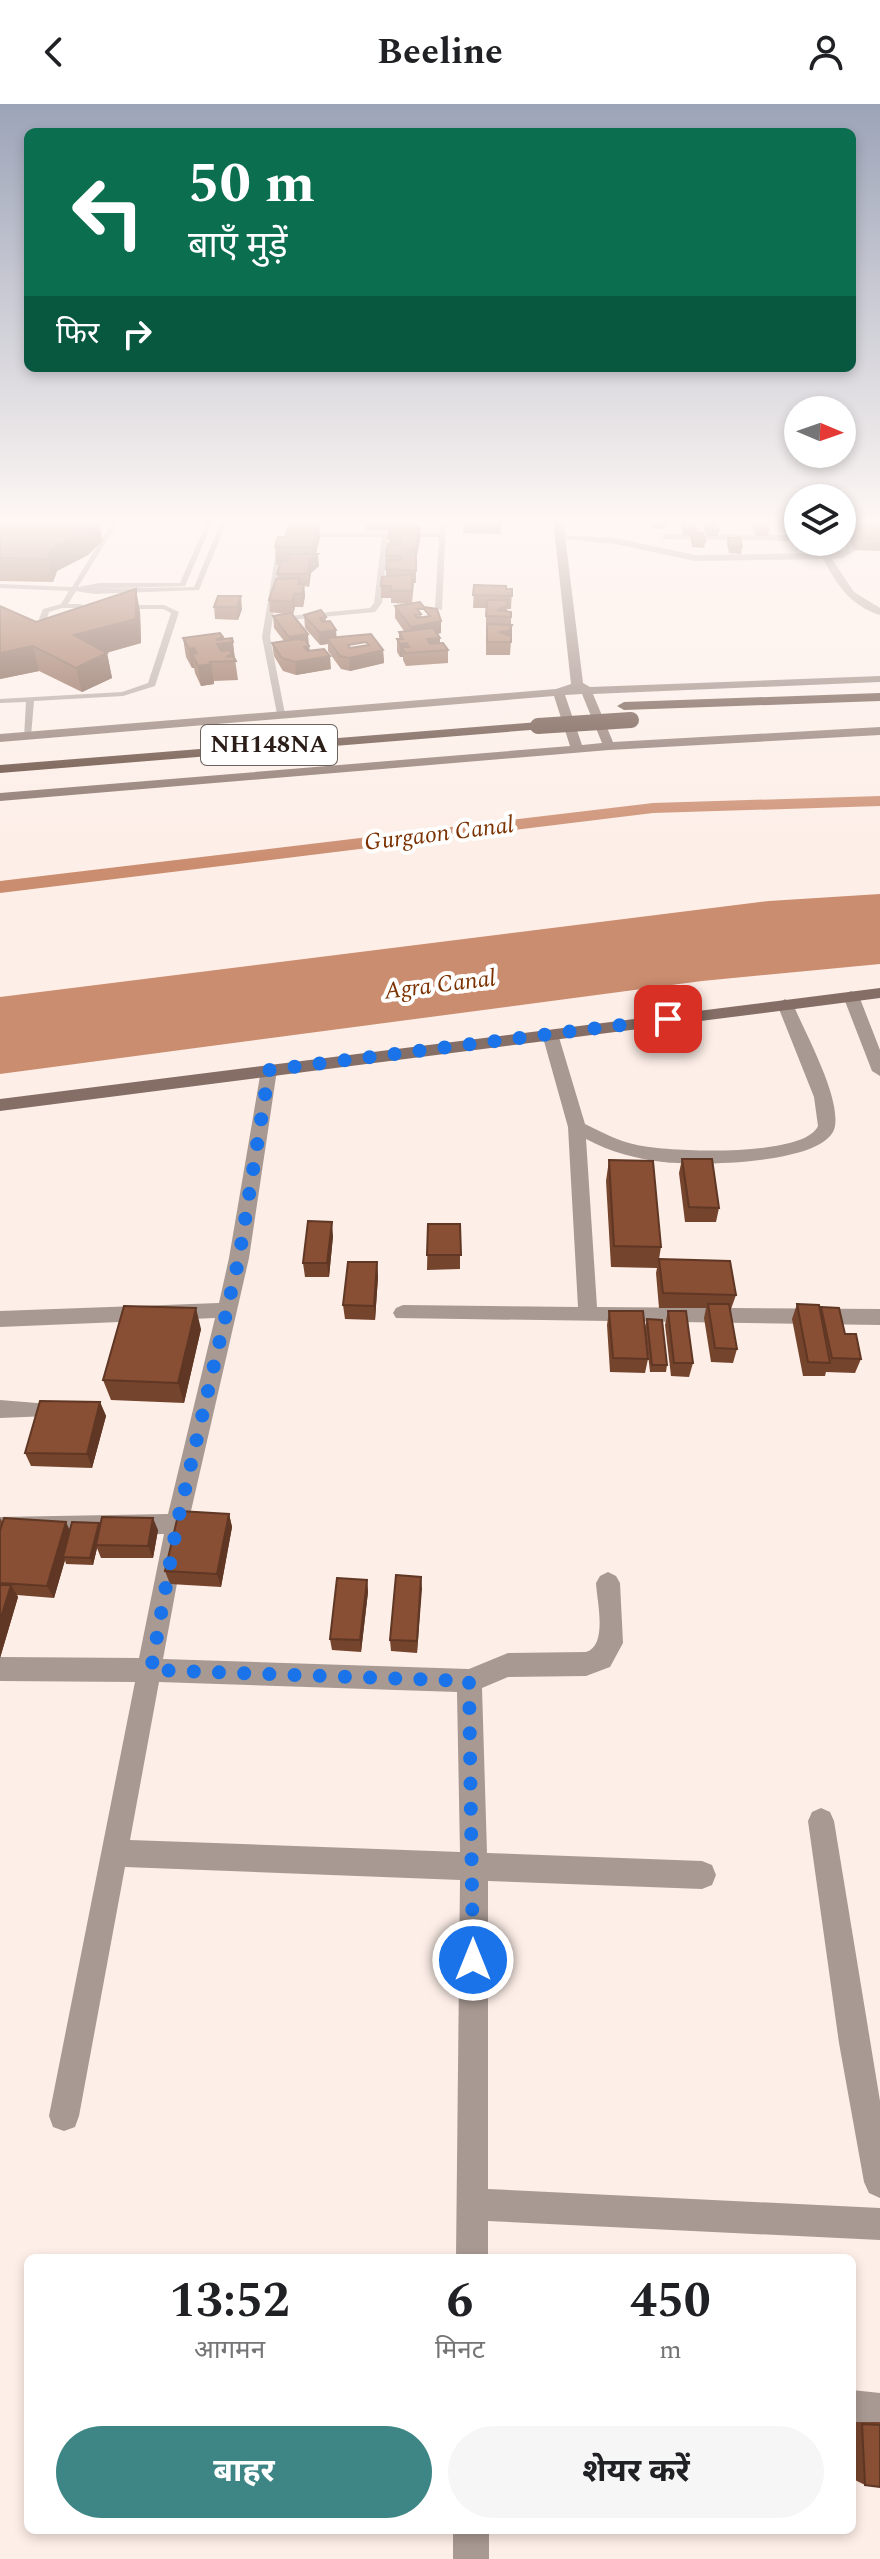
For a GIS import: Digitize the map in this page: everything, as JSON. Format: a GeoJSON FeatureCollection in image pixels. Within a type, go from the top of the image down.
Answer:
{"type":"FeatureCollection","features":[{"type":"Feature","properties":{"kind":"highway","name":"NH148NA"},"geometry":{"type":"LineString","coordinates":[[0,769],[535,719],[624,706],[880,697]]}},
{"type":"Feature","properties":{"kind":"highway","name":"NH148NA"},"geometry":{"type":"LineString","coordinates":[[0,755],[289,728],[880,711]]}},
{"type":"Feature","properties":{"kind":"street"},"geometry":{"type":"LineString","coordinates":[[573,634],[581,687],[609,746]]}},
{"type":"Feature","properties":{"kind":"street"},"geometry":{"type":"LineString","coordinates":[[0,738],[558,692],[581,687],[880,679]]}},
{"type":"Feature","properties":{"kind":"street"},"geometry":{"type":"LineString","coordinates":[[558,692],[577,749]]}},
{"type":"Feature","properties":{"kind":"street"},"geometry":{"type":"LineString","coordinates":[[0,797],[609,746],[880,731]]}},
{"type":"Feature","properties":{"kind":"street"},"geometry":{"type":"LineString","coordinates":[[0,1105],[880,993]]}},
{"type":"Feature","properties":{"kind":"street"},"geometry":{"type":"LineString","coordinates":[[851,996],[880,1071]]}},
{"type":"Feature","properties":{"kind":"street"},"geometry":{"type":"LineString","coordinates":[[577,1127],[613,1146],[657,1158],[723,1158],[785,1149],[820,1139],[825,1131],[825,1108],[785,1004]]}},
{"type":"Feature","properties":{"kind":"street"},"geometry":{"type":"LineString","coordinates":[[550,1034],[577,1127],[588,1315]]}},
{"type":"Feature","properties":{"kind":"street"},"geometry":{"type":"LineString","coordinates":[[64,2116],[177,1524],[228,1310],[269,1070]]}},
{"type":"Feature","properties":{"kind":"street"},"geometry":{"type":"LineString","coordinates":[[0,1319],[228,1310]]}},
{"type":"Feature","properties":{"kind":"street"},"geometry":{"type":"LineString","coordinates":[[403,1313],[880,1317]]}},
{"type":"Feature","properties":{"kind":"street"},"geometry":{"type":"LineString","coordinates":[[0,1409],[42,1410]]}},
{"type":"Feature","properties":{"kind":"street"},"geometry":{"type":"LineString","coordinates":[[0,1527],[177,1524]]}},
{"type":"Feature","properties":{"kind":"street"},"geometry":{"type":"LineString","coordinates":[[0,1669],[151,1670],[469,1681],[508,1665],[586,1664],[601,1659],[611,1643],[608,1583]]}},
{"type":"Feature","properties":{"kind":"street"},"geometry":{"type":"LineString","coordinates":[[469,1681],[474,1869],[472,2254]]}},
{"type":"Feature","properties":{"kind":"street"},"geometry":{"type":"LineString","coordinates":[[821,1821],[854,2043],[880,2182]]}},
{"type":"Feature","properties":{"kind":"street"},"geometry":{"type":"LineString","coordinates":[[115,1853],[474,1869],[702,1875]]}},
{"type":"Feature","properties":{"kind":"street"},"geometry":{"type":"LineString","coordinates":[[472,2204],[880,2224]]}},
{"type":"Feature","properties":{"kind":"street"},"geometry":{"type":"LineString","coordinates":[[856,2407],[880,2410]]}},
{"type":"Feature","properties":{"kind":"street"},"geometry":{"type":"LineString","coordinates":[[471,2534],[471,2559]]}},
{"type":"Feature","properties":{"kind":"lane"},"geometry":{"type":"LineString","coordinates":[[0,701],[123,694],[152,684],[168,634]]}},
{"type":"Feature","properties":{"kind":"lane"},"geometry":{"type":"LineString","coordinates":[[267,634],[274,693],[281,714]]}},
{"type":"Feature","properties":{"kind":"lane"},"geometry":{"type":"LineString","coordinates":[[27,736],[30,699]]}},
{"type":"Feature","properties":{"kind":"water","name":"Agra Canal"},"geometry":{"type":"Polygon","coordinates":[[[880,894],[880,964],[702,981],[0,1074],[0,997],[769,901],[880,894]]]}},
{"type":"Feature","properties":{"kind":"building"},"geometry":{"type":"Polygon","coordinates":[[[0,634],[80,634],[74,635],[107,653],[76,668],[33,646],[0,653],[0,634]]]}},
{"type":"Feature","properties":{"kind":"building"},"geometry":{"type":"Polygon","coordinates":[[[220,634],[223,637],[216,640],[232,638],[233,642],[217,644],[221,651],[230,650],[232,654],[226,657],[233,656],[236,661],[210,662],[198,666],[192,654],[197,653],[194,648],[189,649],[183,638],[220,634]]]}},
{"type":"Feature","properties":{"kind":"building"},"geometry":{"type":"Polygon","coordinates":[[[286,634],[308,634],[289,637],[286,634]]]}},
{"type":"Feature","properties":{"kind":"building"},"geometry":{"type":"Polygon","coordinates":[[[371,634],[383,650],[349,658],[340,656],[327,638],[371,634]],[[366,642],[348,645],[350,648],[369,645],[366,642]]]}},
{"type":"Feature","properties":{"kind":"building"},"geometry":{"type":"Polygon","coordinates":[[[400,634],[437,634],[440,638],[427,639],[430,644],[443,643],[448,650],[405,653],[402,647],[409,647],[407,643],[400,644],[397,639],[403,639],[400,634]]]}},
{"type":"Feature","properties":{"kind":"building"},"geometry":{"type":"Polygon","coordinates":[[[487,634],[511,636],[511,642],[487,642],[487,634]]]}},
{"type":"Feature","properties":{"kind":"building"},"geometry":{"type":"Polygon","coordinates":[[[305,640],[309,646],[304,647],[307,651],[324,649],[330,656],[295,662],[282,658],[272,643],[305,640]]]}},
{"type":"Feature","properties":{"kind":"building"},"geometry":{"type":"Polygon","coordinates":[[[682,1159],[712,1159],[719,1208],[689,1207],[682,1159]]]}},
{"type":"Feature","properties":{"kind":"building"},"geometry":{"type":"Polygon","coordinates":[[[609,1160],[653,1161],[661,1247],[614,1246],[609,1160]]]}},
{"type":"Feature","properties":{"kind":"building"},"geometry":{"type":"Polygon","coordinates":[[[308,1221],[332,1222],[327,1263],[303,1263],[308,1221]]]}},
{"type":"Feature","properties":{"kind":"building"},"geometry":{"type":"Polygon","coordinates":[[[428,1224],[460,1224],[461,1255],[427,1255],[428,1224]]]}},
{"type":"Feature","properties":{"kind":"building"},"geometry":{"type":"Polygon","coordinates":[[[659,1259],[730,1261],[736,1295],[663,1293],[659,1259]]]}},
{"type":"Feature","properties":{"kind":"building"},"geometry":{"type":"Polygon","coordinates":[[[348,1262],[377,1262],[374,1306],[343,1305],[348,1262]]]}},
{"type":"Feature","properties":{"kind":"building"},"geometry":{"type":"Polygon","coordinates":[[[708,1304],[729,1304],[737,1349],[715,1348],[708,1304]]]}},
{"type":"Feature","properties":{"kind":"building"},"geometry":{"type":"Polygon","coordinates":[[[797,1304],[819,1305],[830,1363],[808,1362],[797,1304]]]}},
{"type":"Feature","properties":{"kind":"building"},"geometry":{"type":"Polygon","coordinates":[[[124,1306],[196,1308],[178,1383],[103,1380],[124,1306]]]}},
{"type":"Feature","properties":{"kind":"building"},"geometry":{"type":"Polygon","coordinates":[[[821,1307],[839,1308],[845,1334],[856,1334],[861,1359],[832,1358],[821,1307]]]}},
{"type":"Feature","properties":{"kind":"building"},"geometry":{"type":"Polygon","coordinates":[[[609,1311],[643,1311],[648,1359],[613,1358],[609,1311]]]}},
{"type":"Feature","properties":{"kind":"building"},"geometry":{"type":"Polygon","coordinates":[[[668,1311],[686,1311],[693,1363],[674,1363],[668,1311]]]}},
{"type":"Feature","properties":{"kind":"building"},"geometry":{"type":"Polygon","coordinates":[[[647,1319],[662,1320],[667,1365],[652,1365],[647,1319]]]}},
{"type":"Feature","properties":{"kind":"building"},"geometry":{"type":"Polygon","coordinates":[[[40,1401],[100,1402],[87,1454],[25,1453],[40,1401]]]}},
{"type":"Feature","properties":{"kind":"building"},"geometry":{"type":"Polygon","coordinates":[[[179,1511],[229,1514],[217,1574],[165,1571],[179,1511]]]}},
{"type":"Feature","properties":{"kind":"building"},"geometry":{"type":"Polygon","coordinates":[[[102,1517],[153,1518],[148,1546],[96,1545],[102,1517]]]}},
{"type":"Feature","properties":{"kind":"building"},"geometry":{"type":"Polygon","coordinates":[[[4,1518],[66,1522],[47,1586],[0,1583],[0,1531],[4,1518]]]}},
{"type":"Feature","properties":{"kind":"building"},"geometry":{"type":"Polygon","coordinates":[[[72,1522],[99,1523],[90,1558],[63,1557],[72,1522]]]}},
{"type":"Feature","properties":{"kind":"building"},"geometry":{"type":"Polygon","coordinates":[[[396,1575],[421,1577],[417,1641],[390,1640],[396,1575]]]}},
{"type":"Feature","properties":{"kind":"building"},"geometry":{"type":"Polygon","coordinates":[[[337,1578],[367,1580],[360,1640],[330,1639],[337,1578]]]}},
{"type":"Feature","properties":{"kind":"building"},"geometry":{"type":"Polygon","coordinates":[[[0,1585],[11,1585],[0,1621],[0,1585]]]}},
{"type":"Feature","properties":{"kind":"building"},"geometry":{"type":"Polygon","coordinates":[[[862,2424],[880,2425],[880,2487],[865,2485],[862,2424]]]}},
{"type":"Feature","properties":{"kind":"waterway","name":"Gurgaon Canal"},"geometry":{"type":"LineString","coordinates":[[0,887],[653,808],[880,801]]}},
{"type":"Feature","properties":{"kind":"route"},"geometry":{"type":"LineString","coordinates":[[473,1960],[472,1699],[469,1681],[151,1670],[177,1524],[239,1258],[269,1070],[668,1019]]}}]}
